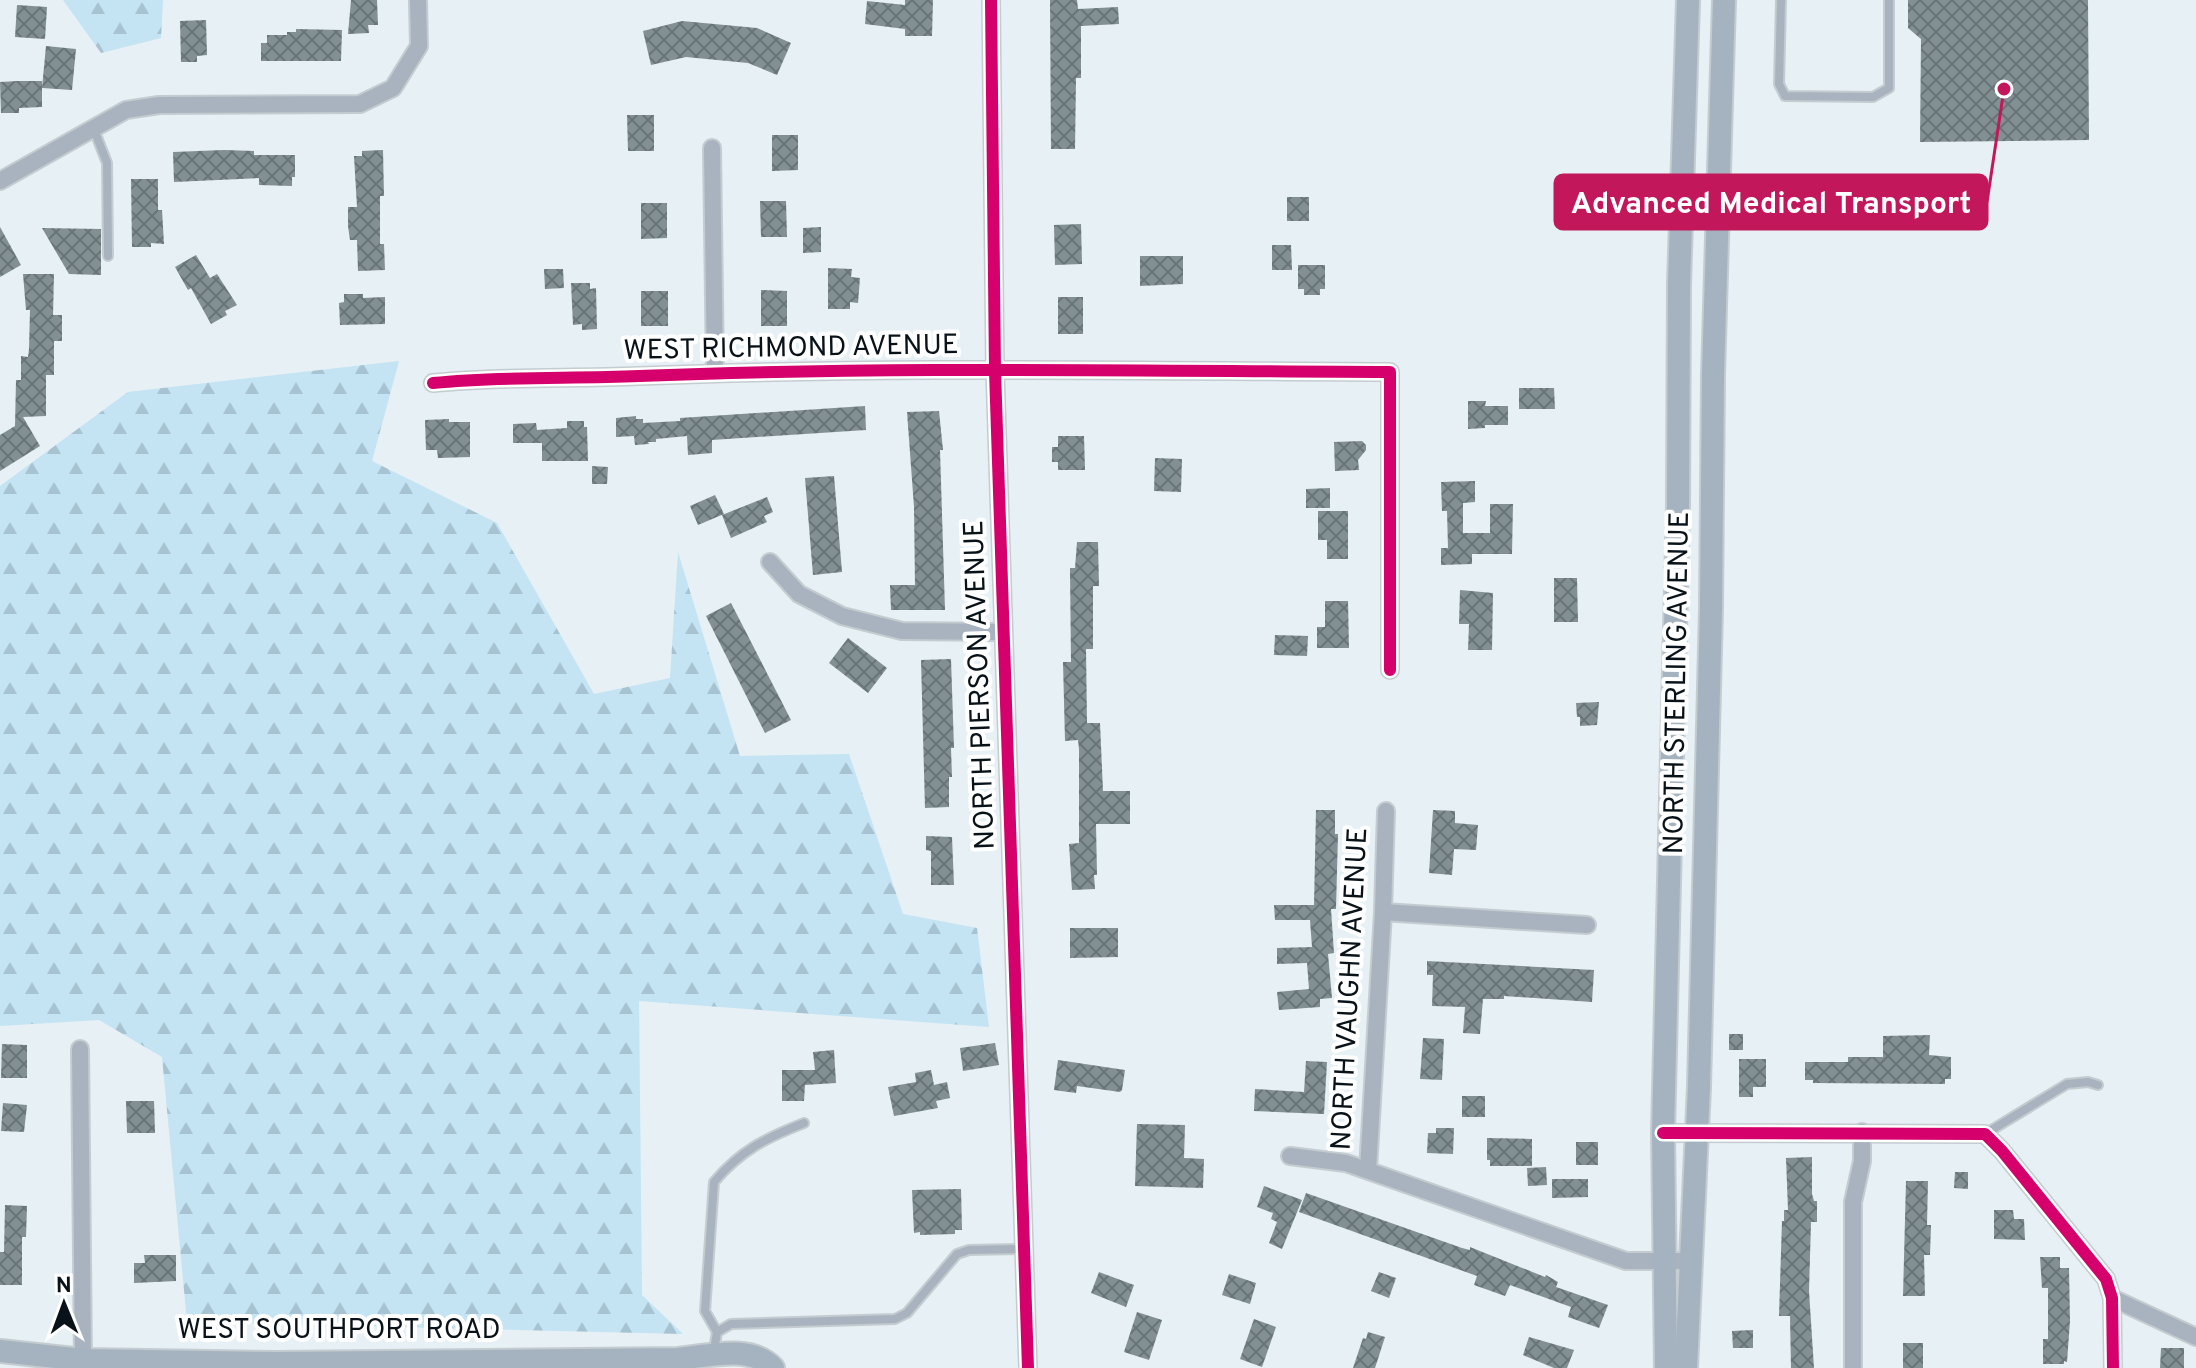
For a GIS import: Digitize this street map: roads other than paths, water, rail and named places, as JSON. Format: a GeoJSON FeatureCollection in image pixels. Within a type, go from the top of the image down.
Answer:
{"type":"FeatureCollection","features":[{"type":"Feature","properties":{"kind":"main road","name":"NORTH STERLING AVENUE"},"geometry":{"type":"LineString","coordinates":[[1666,1368],[1663,1133],[1677,521],[1679,285],[1688,0]]}},
{"type":"Feature","properties":{"kind":"main road","name":"NORTH STERLING AVENUE"},"geometry":{"type":"LineString","coordinates":[[1686,1368],[1698,1133],[1724,0]]}},
{"type":"Feature","properties":{"kind":"main road","name":"WEST SOUTHPORT ROAD"},"geometry":{"type":"LineString","coordinates":[[0,1351],[83,1360],[277,1363],[678,1359],[735,1353],[767,1361],[773,1368]]}},
{"type":"Feature","properties":{"kind":"main road","name":"WEST SOUTHPORT ROAD"},"geometry":{"type":"LineString","coordinates":[[678,1359],[737,1368]]}},
{"type":"Feature","properties":{"kind":"street"},"geometry":{"type":"LineString","coordinates":[[0,181],[126,110],[159,105],[360,104],[393,88],[419,46],[418,0]]}},
{"type":"Feature","properties":{"kind":"street","name":"NORTH PIERSON AVENUE"},"geometry":{"type":"LineString","coordinates":[[991,0],[995,371],[1028,1368]]}},
{"type":"Feature","properties":{"kind":"street"},"geometry":{"type":"LineString","coordinates":[[712,148],[715,373]]}},
{"type":"Feature","properties":{"kind":"street","name":"WEST RICHMOND AVENUE"},"geometry":{"type":"LineString","coordinates":[[433,383],[475,378],[715,373],[1390,372],[1390,670]]}},
{"type":"Feature","properties":{"kind":"street"},"geometry":{"type":"LineString","coordinates":[[770,562],[799,594],[842,616],[902,631],[1003,632]]}},
{"type":"Feature","properties":{"kind":"street","name":"NORTH VAUGHN AVENUE"},"geometry":{"type":"LineString","coordinates":[[1368,1170],[1386,811]]}},
{"type":"Feature","properties":{"kind":"street"},"geometry":{"type":"LineString","coordinates":[[1383,912],[1587,925]]}},
{"type":"Feature","properties":{"kind":"street"},"geometry":{"type":"LineString","coordinates":[[80,1049],[83,1360]]}},
{"type":"Feature","properties":{"kind":"street"},"geometry":{"type":"LineString","coordinates":[[1853,1368],[1853,1202],[1862,1161],[1862,1132]]}},
{"type":"Feature","properties":{"kind":"street"},"geometry":{"type":"LineString","coordinates":[[1663,1133],[1985,1134],[2106,1279],[2112,1298],[2113,1368]]}},
{"type":"Feature","properties":{"kind":"street"},"geometry":{"type":"LineString","coordinates":[[1290,1156],[1333,1161],[1368,1170],[1626,1261],[1690,1261]]}},
{"type":"Feature","properties":{"kind":"street"},"geometry":{"type":"LineString","coordinates":[[2112,1298],[2196,1337]]}},
{"type":"Feature","properties":{"kind":"lane"},"geometry":{"type":"LineString","coordinates":[[1781,0],[1779,84],[1785,96],[1873,97],[1889,88],[1889,0]]}},
{"type":"Feature","properties":{"kind":"lane"},"geometry":{"type":"LineString","coordinates":[[93,127],[107,163],[108,256]]}},
{"type":"Feature","properties":{"kind":"lane"},"geometry":{"type":"LineString","coordinates":[[1985,1134],[2067,1084],[2088,1082],[2098,1085]]}},
{"type":"Feature","properties":{"kind":"lane"},"geometry":{"type":"LineString","coordinates":[[713,1355],[717,1332],[705,1311],[714,1182],[726,1168],[762,1140],[804,1123]]}},
{"type":"Feature","properties":{"kind":"lane"},"geometry":{"type":"LineString","coordinates":[[717,1332],[723,1327],[743,1322],[895,1319],[907,1313],[957,1254],[969,1250],[1025,1249]]}},
{"type":"Feature","properties":{"kind":"place","name":"Advanced Medical Transport"},"geometry":{"type":"Point","coordinates":[2004,89]}}]}
